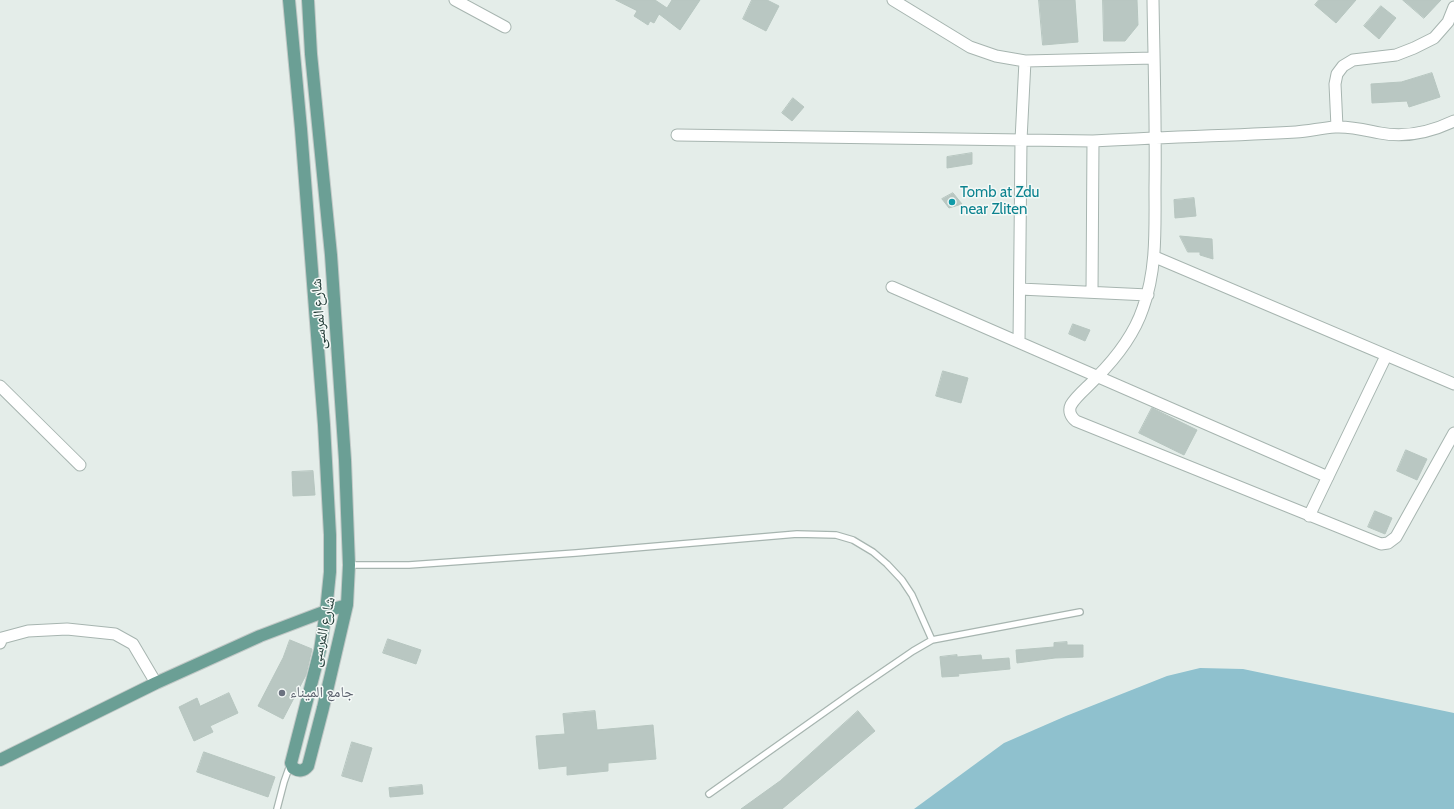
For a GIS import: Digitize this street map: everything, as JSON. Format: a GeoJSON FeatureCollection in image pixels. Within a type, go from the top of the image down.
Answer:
{"type":"FeatureCollection","features":[{"type":"Feature","properties":{"kind":"main road","name":"شارع المرسى"},"geometry":{"type":"LineString","coordinates":[[289,0],[301,129],[329,507],[330,572],[320,650],[291,763],[293,768],[296,770],[304,770],[308,766],[323,708],[347,605],[348,565],[345,460],[331,255],[311,54],[308,0]]}},
{"type":"Feature","properties":{"kind":"main road"},"geometry":{"type":"LineString","coordinates":[[0,760],[156,683],[260,636],[326,611],[347,605]]}},
{"type":"Feature","properties":{"kind":"street"},"geometry":{"type":"LineString","coordinates":[[455,0],[505,27]]}},
{"type":"Feature","properties":{"kind":"street"},"geometry":{"type":"LineString","coordinates":[[893,0],[970,47],[996,56],[1025,61],[1154,58]]}},
{"type":"Feature","properties":{"kind":"street"},"geometry":{"type":"LineString","coordinates":[[1153,0],[1156,137],[1155,257],[1148,295],[1135,326],[1117,355],[1072,404],[1070,412],[1076,421],[1377,544],[1384,544],[1392,541],[1396,537],[1454,433]]}},
{"type":"Feature","properties":{"kind":"street"},"geometry":{"type":"LineString","coordinates":[[1337,127],[1335,84],[1337,74],[1343,66],[1353,60],[1396,55],[1434,38],[1448,22],[1454,7]]}},
{"type":"Feature","properties":{"kind":"street"},"geometry":{"type":"LineString","coordinates":[[1019,342],[1021,140],[1025,61]]}},
{"type":"Feature","properties":{"kind":"street"},"geometry":{"type":"LineString","coordinates":[[677,135],[1093,141],[1156,137],[1297,132],[1337,127],[1349,127],[1380,133],[1405,135],[1433,130],[1454,121]]}},
{"type":"Feature","properties":{"kind":"street"},"geometry":{"type":"LineString","coordinates":[[1092,292],[1093,141]]}},
{"type":"Feature","properties":{"kind":"street"},"geometry":{"type":"LineString","coordinates":[[1155,257],[1454,384]]}},
{"type":"Feature","properties":{"kind":"street"},"geometry":{"type":"LineString","coordinates":[[892,287],[1328,478]]}},
{"type":"Feature","properties":{"kind":"street"},"geometry":{"type":"LineString","coordinates":[[1020,289],[1148,295]]}},
{"type":"Feature","properties":{"kind":"street"},"geometry":{"type":"LineString","coordinates":[[1309,516],[1386,356]]}},
{"type":"Feature","properties":{"kind":"street"},"geometry":{"type":"LineString","coordinates":[[0,386],[80,465]]}},
{"type":"Feature","properties":{"kind":"street"},"geometry":{"type":"LineString","coordinates":[[0,643],[2,638],[28,631],[67,629],[115,634],[133,644],[156,683]]}},
{"type":"Feature","properties":{"kind":"lane"},"geometry":{"type":"LineString","coordinates":[[348,565],[409,565],[576,553],[797,534],[836,535],[853,540],[873,552],[902,580],[912,596],[932,640]]}},
{"type":"Feature","properties":{"kind":"lane"},"geometry":{"type":"LineString","coordinates":[[709,794],[859,688],[913,651],[932,640],[1080,612]]}},
{"type":"Feature","properties":{"kind":"lane"},"geometry":{"type":"LineString","coordinates":[[277,809],[291,763]]}},
{"type":"Feature","properties":{"kind":"water"},"geometry":{"type":"Polygon","coordinates":[[[1200,668],[1243,669],[1454,713],[1454,809],[914,809],[1004,743],[1066,716],[1167,676],[1200,668]]]}},
{"type":"Feature","properties":{"kind":"building"},"geometry":{"type":"Polygon","coordinates":[[[616,0],[655,0],[667,8],[672,0],[700,0],[680,30],[659,14],[654,23],[650,21],[648,25],[634,16],[637,11],[616,0]]]}},
{"type":"Feature","properties":{"kind":"building"},"geometry":{"type":"Polygon","coordinates":[[[752,0],[767,0],[779,6],[766,31],[743,19],[752,0]]]}},
{"type":"Feature","properties":{"kind":"building"},"geometry":{"type":"Polygon","coordinates":[[[1039,0],[1075,0],[1078,42],[1043,45],[1039,0]]]}},
{"type":"Feature","properties":{"kind":"building"},"geometry":{"type":"Polygon","coordinates":[[[1103,0],[1137,0],[1138,25],[1125,41],[1104,41],[1103,0]]]}},
{"type":"Feature","properties":{"kind":"building"},"geometry":{"type":"Polygon","coordinates":[[[1319,0],[1356,0],[1336,23],[1315,5],[1319,0]]]}},
{"type":"Feature","properties":{"kind":"building"},"geometry":{"type":"Polygon","coordinates":[[[1403,0],[1441,0],[1424,18],[1403,0]]]}},
{"type":"Feature","properties":{"kind":"building"},"geometry":{"type":"Polygon","coordinates":[[[1381,6],[1396,18],[1379,39],[1364,26],[1381,6]]]}},
{"type":"Feature","properties":{"kind":"building"},"geometry":{"type":"Polygon","coordinates":[[[1432,73],[1440,97],[1409,107],[1407,101],[1372,103],[1371,84],[1401,82],[1432,73]]]}},
{"type":"Feature","properties":{"kind":"building"},"geometry":{"type":"Polygon","coordinates":[[[793,98],[804,107],[792,121],[782,113],[793,98]]]}},
{"type":"Feature","properties":{"kind":"building"},"geometry":{"type":"Polygon","coordinates":[[[972,153],[972,164],[947,168],[947,157],[972,153]]]}},
{"type":"Feature","properties":{"kind":"building","name":"Tomb at Zdu near Zliten"},"geometry":{"type":"Polygon","coordinates":[[[953,193],[962,204],[949,208],[942,199],[953,193]]]}},
{"type":"Feature","properties":{"kind":"building"},"geometry":{"type":"Polygon","coordinates":[[[1194,198],[1196,216],[1175,218],[1174,200],[1194,198]]]}},
{"type":"Feature","properties":{"kind":"building"},"geometry":{"type":"Polygon","coordinates":[[[1180,236],[1212,239],[1213,259],[1200,255],[1200,252],[1188,252],[1180,236]]]}},
{"type":"Feature","properties":{"kind":"building"},"geometry":{"type":"Polygon","coordinates":[[[1073,324],[1090,330],[1085,341],[1069,334],[1073,324]]]}},
{"type":"Feature","properties":{"kind":"building"},"geometry":{"type":"Polygon","coordinates":[[[943,371],[968,378],[961,403],[936,396],[943,371]]]}},
{"type":"Feature","properties":{"kind":"building"},"geometry":{"type":"Polygon","coordinates":[[[1152,408],[1197,430],[1184,455],[1139,433],[1152,408]]]}},
{"type":"Feature","properties":{"kind":"building"},"geometry":{"type":"Polygon","coordinates":[[[1406,450],[1427,459],[1417,480],[1397,471],[1406,450]]]}},
{"type":"Feature","properties":{"kind":"building"},"geometry":{"type":"Polygon","coordinates":[[[313,471],[315,495],[293,496],[292,472],[313,471]]]}},
{"type":"Feature","properties":{"kind":"building"},"geometry":{"type":"Polygon","coordinates":[[[1375,511],[1392,518],[1385,534],[1368,527],[1375,511]]]}},
{"type":"Feature","properties":{"kind":"building"},"geometry":{"type":"Polygon","coordinates":[[[388,639],[421,650],[416,664],[383,653],[388,639]]]}},
{"type":"Feature","properties":{"kind":"building"},"geometry":{"type":"Polygon","coordinates":[[[290,640],[312,649],[306,675],[283,719],[258,706],[283,658],[290,640]]]}},
{"type":"Feature","properties":{"kind":"building"},"geometry":{"type":"Polygon","coordinates":[[[1067,642],[1067,645],[1083,645],[1083,657],[1055,658],[1017,663],[1016,650],[1054,647],[1054,643],[1067,642]]]}},
{"type":"Feature","properties":{"kind":"building"},"geometry":{"type":"Polygon","coordinates":[[[957,655],[957,657],[981,655],[982,660],[1009,658],[1010,669],[942,677],[940,657],[957,655]]]}},
{"type":"Feature","properties":{"kind":"building"},"geometry":{"type":"Polygon","coordinates":[[[229,693],[238,713],[210,726],[213,732],[194,741],[179,707],[197,698],[200,706],[229,693]]]}},
{"type":"Feature","properties":{"kind":"building"},"geometry":{"type":"Polygon","coordinates":[[[595,711],[597,730],[653,725],[656,759],[608,763],[608,771],[567,775],[567,766],[539,769],[536,736],[565,734],[563,714],[595,711]]]}},
{"type":"Feature","properties":{"kind":"building"},"geometry":{"type":"Polygon","coordinates":[[[858,711],[875,731],[782,809],[741,809],[780,781],[858,711]]]}},
{"type":"Feature","properties":{"kind":"building"},"geometry":{"type":"Polygon","coordinates":[[[352,742],[372,748],[362,782],[342,776],[352,742]]]}},
{"type":"Feature","properties":{"kind":"building"},"geometry":{"type":"Polygon","coordinates":[[[204,752],[275,777],[268,797],[197,772],[204,752]]]}},
{"type":"Feature","properties":{"kind":"building"},"geometry":{"type":"Polygon","coordinates":[[[422,785],[423,794],[390,797],[389,788],[422,785]]]}},
{"type":"Feature","properties":{"kind":"place","name":"Tomb at Zdu near Zliten"},"geometry":{"type":"Point","coordinates":[952,202]}},
{"type":"Feature","properties":{"kind":"place","name":"جامع الميناء"},"geometry":{"type":"Point","coordinates":[282,693]}}]}
